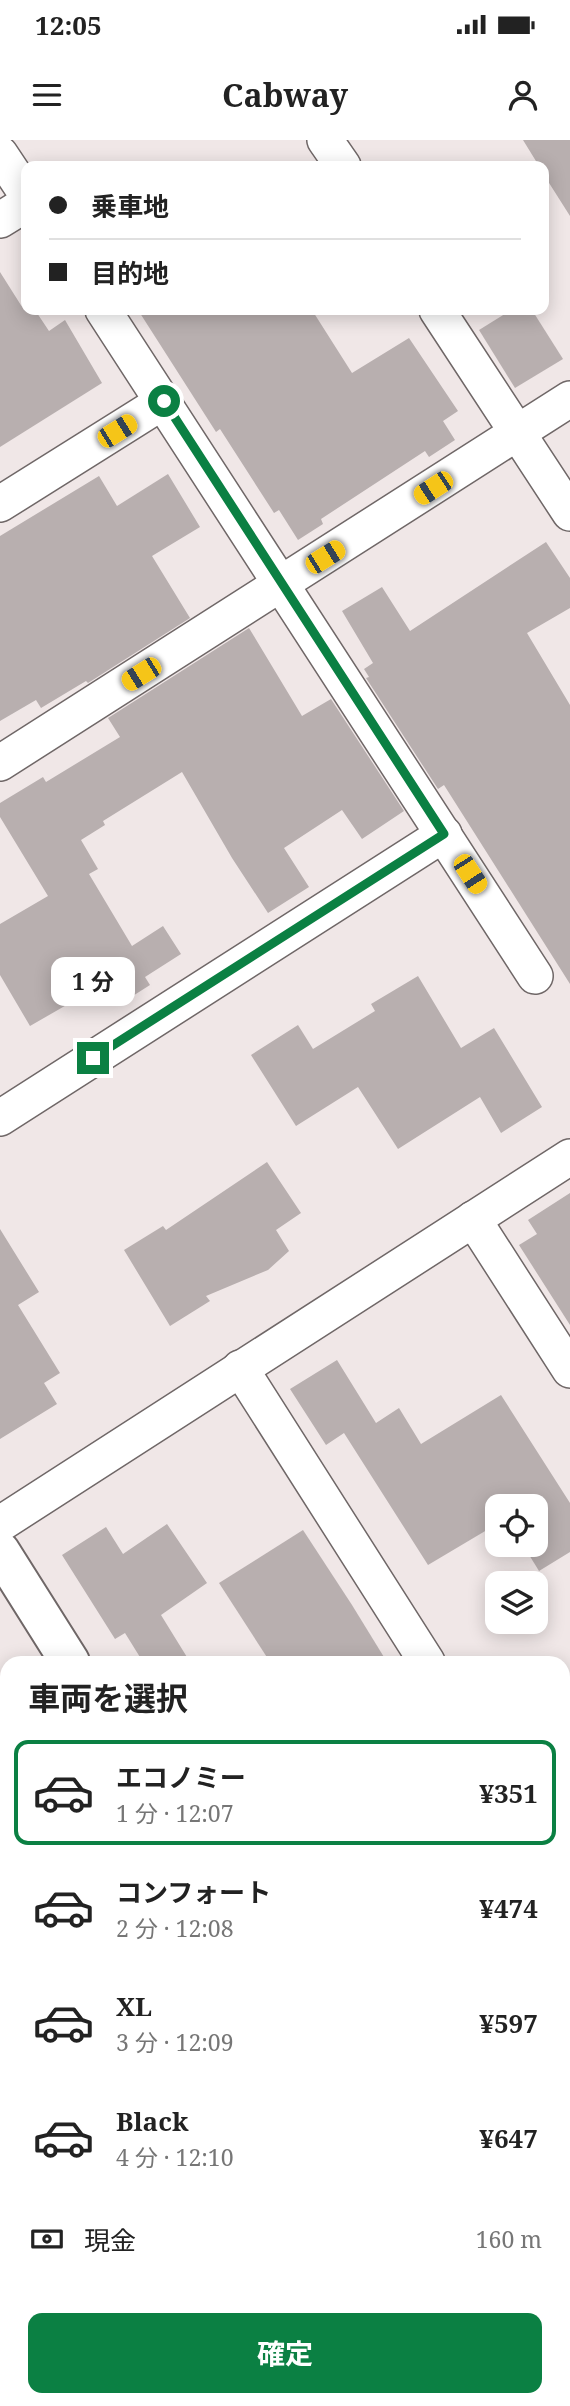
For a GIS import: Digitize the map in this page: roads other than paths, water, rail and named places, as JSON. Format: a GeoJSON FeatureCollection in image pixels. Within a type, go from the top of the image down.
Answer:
{"type":"FeatureCollection","features":[{"type":"Feature","properties":{"kind":"street"},"geometry":{"type":"LineString","coordinates":[[325,140],[340,161]]}},
{"type":"Feature","properties":{"kind":"street"},"geometry":{"type":"LineString","coordinates":[[0,154],[21,186]]}},
{"type":"Feature","properties":{"kind":"street"},"geometry":{"type":"LineString","coordinates":[[0,220],[21,207]]}},
{"type":"Feature","properties":{"kind":"street"},"geometry":{"type":"LineString","coordinates":[[106,315],[535,976]]}},
{"type":"Feature","properties":{"kind":"street"},"geometry":{"type":"LineString","coordinates":[[441,315],[570,513]]}},
{"type":"Feature","properties":{"kind":"street"},"geometry":{"type":"LineString","coordinates":[[0,763],[570,399]]}},
{"type":"Feature","properties":{"kind":"street"},"geometry":{"type":"LineString","coordinates":[[0,504],[164,401]]}},
{"type":"Feature","properties":{"kind":"street"},"geometry":{"type":"LineString","coordinates":[[0,1118],[444,834]]}},
{"type":"Feature","properties":{"kind":"street"},"geometry":{"type":"LineString","coordinates":[[0,1524],[570,1157]]}},
{"type":"Feature","properties":{"kind":"street"},"geometry":{"type":"LineString","coordinates":[[473,1219],[570,1370]]}},
{"type":"Feature","properties":{"kind":"street"},"geometry":{"type":"LineString","coordinates":[[240,1368],[423,1656]]}},
{"type":"Feature","properties":{"kind":"street"},"geometry":{"type":"LineString","coordinates":[[0,1551],[67,1656]]}}]}
